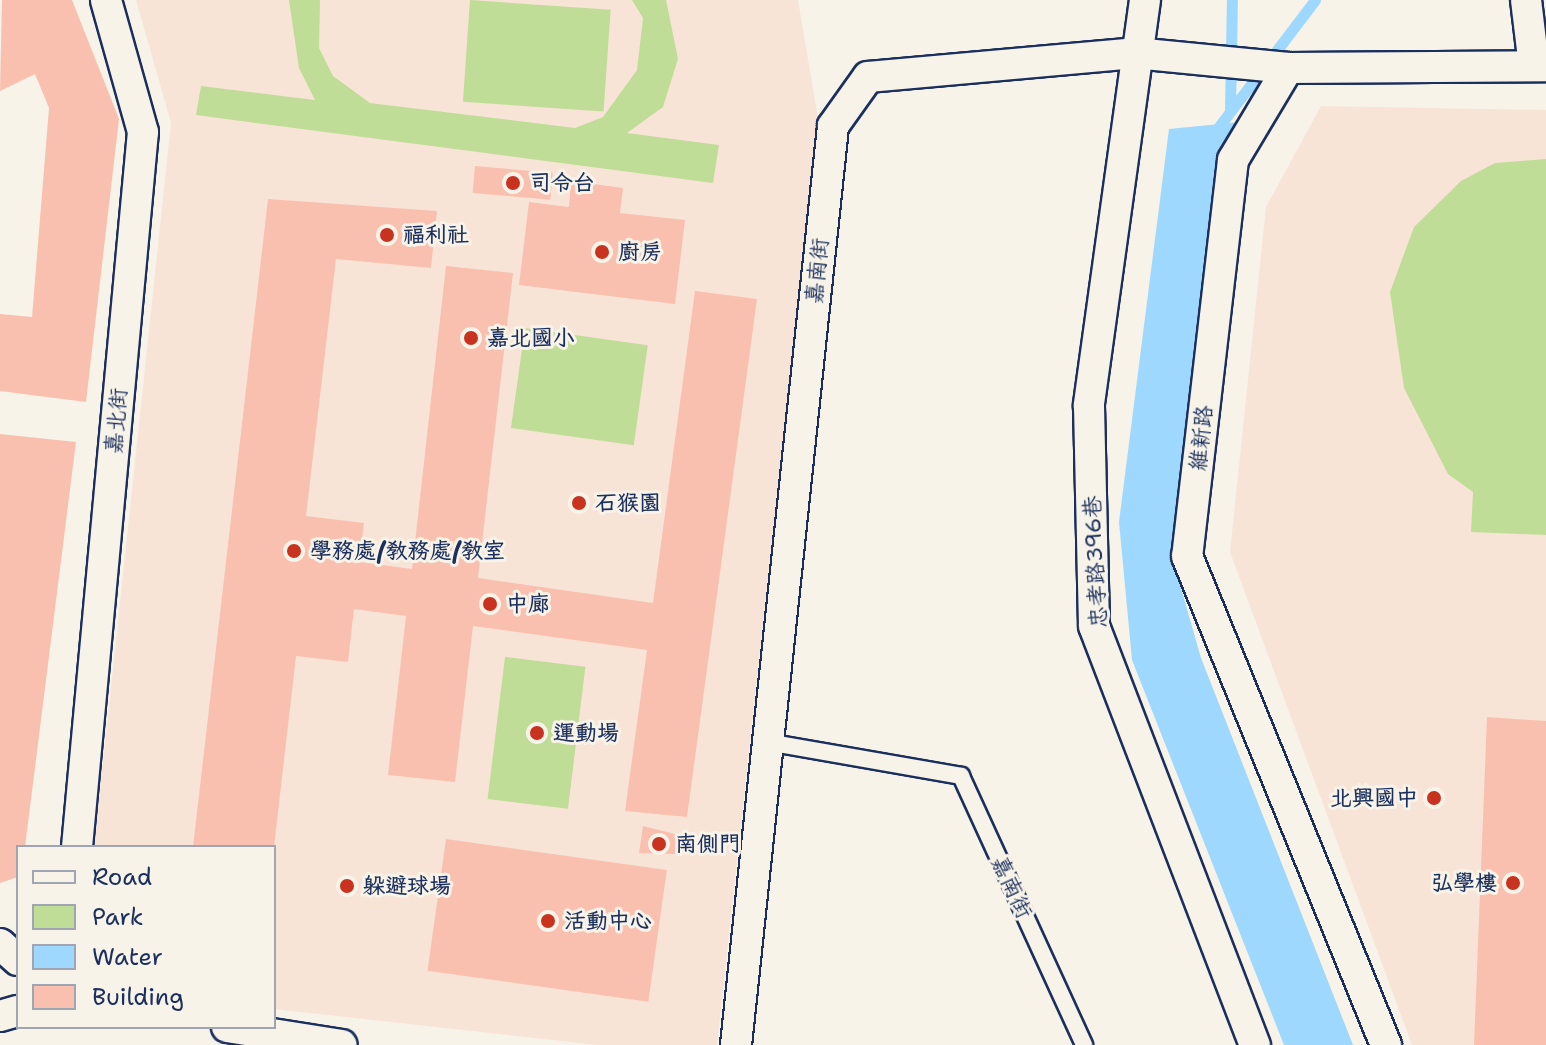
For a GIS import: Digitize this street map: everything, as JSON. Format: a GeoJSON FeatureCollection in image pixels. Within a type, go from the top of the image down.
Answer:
{"type":"FeatureCollection","features":[{"type":"Feature","properties":{"kind":"street","name":"嘉北街"},"geometry":{"type":"LineString","coordinates":[[77,845],[143,132],[106,0]]}},
{"type":"Feature","properties":{"kind":"street","name":"忠孝路396巷"},"geometry":{"type":"LineString","coordinates":[[1145,0],[1135,53],[1089,406],[1094,626],[1255,1045]]}},
{"type":"Feature","properties":{"kind":"street"},"geometry":{"type":"LineString","coordinates":[[1288,68],[1540,66],[1526,0]]}},
{"type":"Feature","properties":{"kind":"street","name":"嘉南街"},"geometry":{"type":"LineString","coordinates":[[736,1045],[833,126],[868,77],[1135,53],[1288,68]]}},
{"type":"Feature","properties":{"kind":"street","name":"維新路"},"geometry":{"type":"LineString","coordinates":[[1288,68],[1233,160],[1187,556],[1386,1045]]}},
{"type":"Feature","properties":{"kind":"street"},"geometry":{"type":"LineString","coordinates":[[0,944],[16,958]]}},
{"type":"Feature","properties":{"kind":"street"},"geometry":{"type":"LineString","coordinates":[[240,1029],[342,1045]]}},
{"type":"Feature","properties":{"kind":"lane","name":"嘉南街"},"geometry":{"type":"LineString","coordinates":[[767,742],[961,776],[1084,1045]]}},
{"type":"Feature","properties":{"kind":"shaded area","name":"嘉北國小"},"geometry":{"type":"Polygon","coordinates":[[[136,0],[798,0],[818,118],[717,1045],[597,1045],[276,1009],[276,845],[94,845],[171,123],[136,0]]]}},
{"type":"Feature","properties":{"kind":"shaded area","name":"北興國中"},"geometry":{"type":"Polygon","coordinates":[[[1321,106],[1546,110],[1546,1045],[1412,1045],[1230,552],[1266,207],[1321,106]]]}},
{"type":"Feature","properties":{"kind":"green space"},"geometry":{"type":"Polygon","coordinates":[[[289,0],[320,0],[319,48],[333,76],[370,103],[575,128],[603,117],[637,70],[643,18],[632,0],[666,0],[678,59],[663,107],[627,133],[719,145],[713,183],[196,115],[201,86],[315,100],[299,68],[289,0]]]}},
{"type":"Feature","properties":{"kind":"green space"},"geometry":{"type":"Polygon","coordinates":[[[470,0],[611,10],[604,112],[463,102],[470,0]]]}},
{"type":"Feature","properties":{"kind":"green space"},"geometry":{"type":"Polygon","coordinates":[[[1546,159],[1546,535],[1471,532],[1473,492],[1448,474],[1404,388],[1390,292],[1414,227],[1461,181],[1495,163],[1546,159]]]}},
{"type":"Feature","properties":{"kind":"green space"},"geometry":{"type":"Polygon","coordinates":[[[525,328],[648,345],[634,445],[511,428],[525,328]]]}},
{"type":"Feature","properties":{"kind":"green space","name":"運動場"},"geometry":{"type":"Polygon","coordinates":[[[505,657],[585,667],[568,809],[488,799],[505,657]]]}},
{"type":"Feature","properties":{"kind":"water"},"geometry":{"type":"Polygon","coordinates":[[[1240,122],[1173,560],[1201,658],[1353,1045],[1284,1045],[1132,660],[1119,522],[1169,129],[1240,122]]]}},
{"type":"Feature","properties":{"kind":"building"},"geometry":{"type":"Polygon","coordinates":[[[2,0],[72,0],[119,119],[86,402],[0,391],[0,314],[32,317],[49,108],[35,74],[0,91],[2,0]]]}},
{"type":"Feature","properties":{"kind":"building","name":"司令台"},"geometry":{"type":"Polygon","coordinates":[[[475,166],[553,173],[550,200],[473,193],[475,166]]]}},
{"type":"Feature","properties":{"kind":"building","name":"廚房"},"geometry":{"type":"Polygon","coordinates":[[[571,181],[623,188],[620,213],[685,220],[675,304],[519,285],[529,202],[569,207],[571,181]]]}},
{"type":"Feature","properties":{"kind":"building"},"geometry":{"type":"Polygon","coordinates":[[[268,199],[437,211],[431,268],[336,259],[306,516],[364,523],[359,562],[412,569],[446,266],[513,273],[478,578],[653,603],[695,291],[757,299],[687,817],[625,811],[647,650],[473,626],[455,782],[388,775],[406,616],[354,609],[348,662],[296,656],[274,845],[193,845],[268,199]]]}},
{"type":"Feature","properties":{"kind":"building"},"geometry":{"type":"Polygon","coordinates":[[[0,434],[76,442],[25,845],[16,845],[16,878],[0,883],[0,434]]]}},
{"type":"Feature","properties":{"kind":"building","name":"弘學樓"},"geometry":{"type":"Polygon","coordinates":[[[1487,717],[1546,721],[1546,1045],[1474,1045],[1487,717]]]}},
{"type":"Feature","properties":{"kind":"building","name":"南側門"},"geometry":{"type":"Polygon","coordinates":[[[643,826],[679,835],[678,854],[639,853],[643,826]]]}},
{"type":"Feature","properties":{"kind":"building","name":"活動中心"},"geometry":{"type":"Polygon","coordinates":[[[446,839],[667,870],[648,1002],[427,971],[446,839]]]}},
{"type":"Feature","properties":{"kind":"waterway"},"geometry":{"type":"LineString","coordinates":[[1230,111],[1232,0]]}},
{"type":"Feature","properties":{"kind":"waterway"},"geometry":{"type":"LineString","coordinates":[[1214,133],[1315,0]]}},
{"type":"Feature","properties":{"kind":"place","name":"司令台"},"geometry":{"type":"Point","coordinates":[513,183]}},
{"type":"Feature","properties":{"kind":"place","name":"福利社"},"geometry":{"type":"Point","coordinates":[387,235]}},
{"type":"Feature","properties":{"kind":"place","name":"廚房"},"geometry":{"type":"Point","coordinates":[602,252]}},
{"type":"Feature","properties":{"kind":"place","name":"嘉北國小"},"geometry":{"type":"Point","coordinates":[471,338]}},
{"type":"Feature","properties":{"kind":"place","name":"石猴園"},"geometry":{"type":"Point","coordinates":[579,503]}},
{"type":"Feature","properties":{"kind":"place","name":"學務處/教務處/教室"},"geometry":{"type":"Point","coordinates":[294,551]}},
{"type":"Feature","properties":{"kind":"place","name":"中廊"},"geometry":{"type":"Point","coordinates":[490,604]}},
{"type":"Feature","properties":{"kind":"place","name":"運動場"},"geometry":{"type":"Point","coordinates":[537,733]}},
{"type":"Feature","properties":{"kind":"place","name":"北興國中"},"geometry":{"type":"Point","coordinates":[1434,798]}},
{"type":"Feature","properties":{"kind":"place","name":"南側門"},"geometry":{"type":"Point","coordinates":[659,844]}},
{"type":"Feature","properties":{"kind":"place","name":"弘學樓"},"geometry":{"type":"Point","coordinates":[1513,883]}},
{"type":"Feature","properties":{"kind":"place","name":"躲避球場"},"geometry":{"type":"Point","coordinates":[347,886]}},
{"type":"Feature","properties":{"kind":"place","name":"活動中心"},"geometry":{"type":"Point","coordinates":[548,921]}}]}
